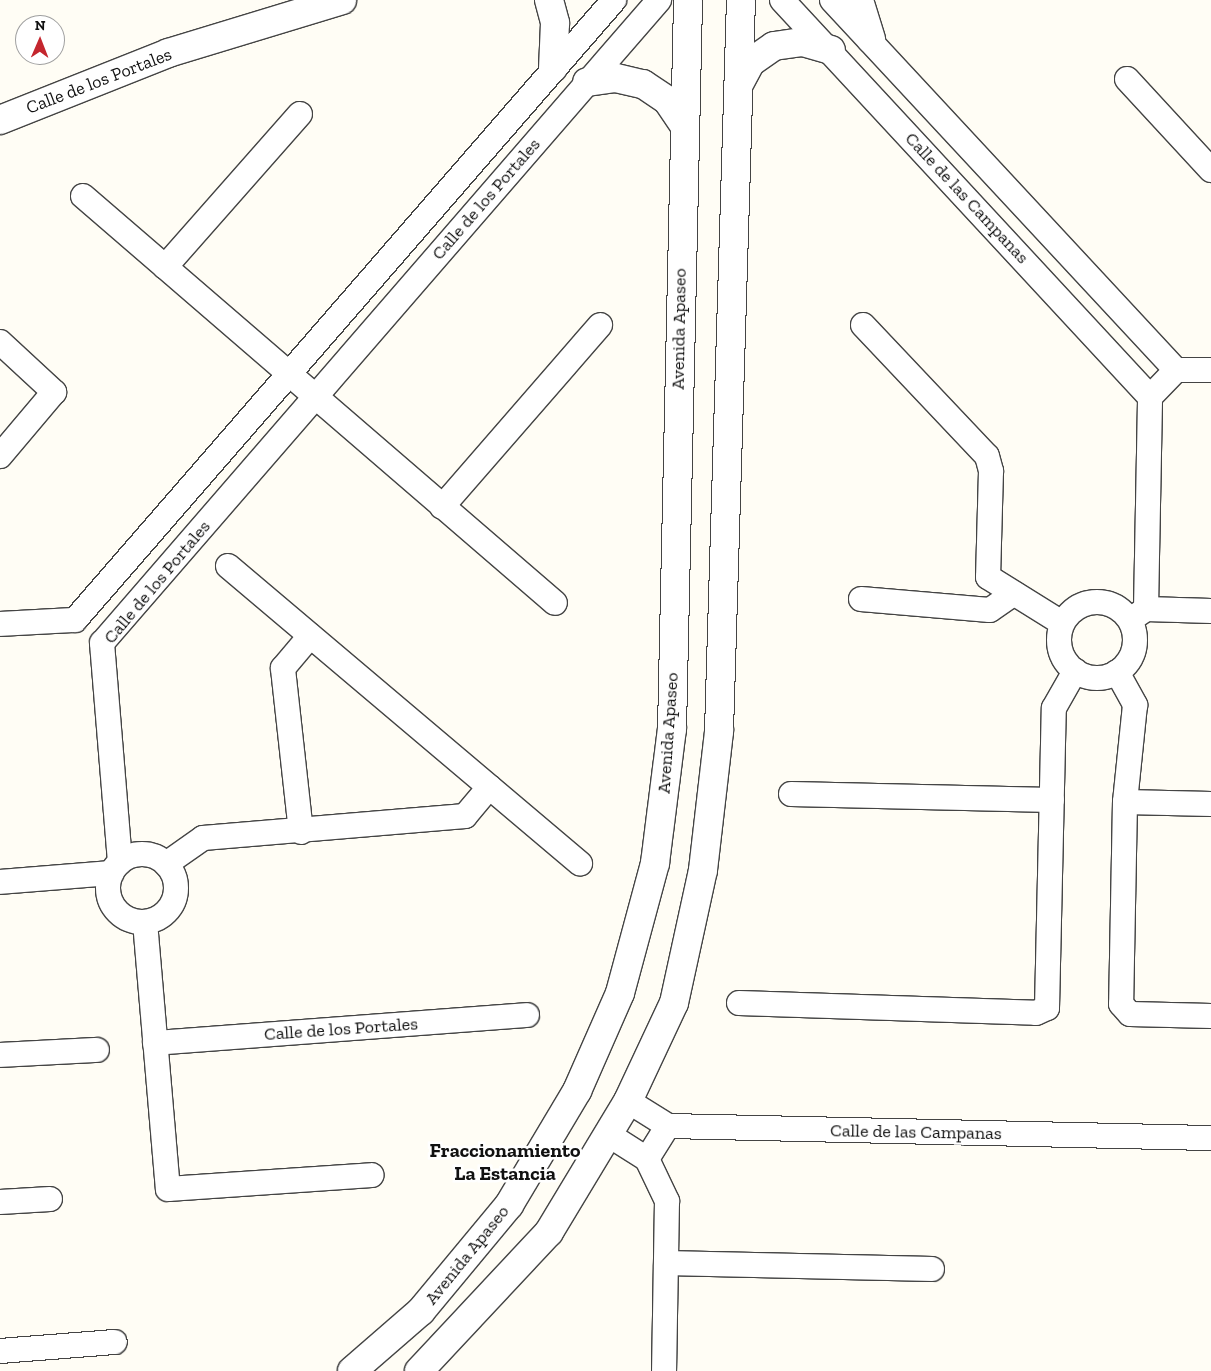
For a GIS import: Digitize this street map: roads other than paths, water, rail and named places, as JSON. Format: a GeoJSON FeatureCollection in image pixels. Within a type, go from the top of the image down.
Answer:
{"type":"FeatureCollection","features":[{"type":"Feature","properties":{"kind":"street","name":"Calle de los Portales"},"geometry":{"type":"LineString","coordinates":[[0,120],[124,68],[342,0]]}},
{"type":"Feature","properties":{"kind":"street"},"geometry":{"type":"LineString","coordinates":[[549,0],[555,23],[554,68]]}},
{"type":"Feature","properties":{"kind":"street","name":"Calle de los Portales"},"geometry":{"type":"LineString","coordinates":[[76,620],[286,373],[614,0]]}},
{"type":"Feature","properties":{"kind":"street","name":"Calle de los Portales"},"geometry":{"type":"LineString","coordinates":[[116,868],[102,643],[659,0]]}},
{"type":"Feature","properties":{"kind":"street","name":"Avenida Apaseo"},"geometry":{"type":"LineString","coordinates":[[352,1371],[421,1311],[513,1197],[577,1091],[620,993],[655,863],[672,729],[683,124],[688,0]]}},
{"type":"Feature","properties":{"kind":"street"},"geometry":{"type":"LineString","coordinates":[[419,1371],[550,1232],[609,1136],[628,1101],[674,1003],[703,870],[719,731],[741,0]]}},
{"type":"Feature","properties":{"kind":"street","name":"Calle de las Campanas"},"geometry":{"type":"LineString","coordinates":[[782,0],[831,50],[1150,397]]}},
{"type":"Feature","properties":{"kind":"street","name":"Calle de las Campanas"},"geometry":{"type":"LineString","coordinates":[[832,0],[871,39],[1176,370]]}},
{"type":"Feature","properties":{"kind":"street"},"geometry":{"type":"LineString","coordinates":[[859,0],[871,39]]}},
{"type":"Feature","properties":{"kind":"street"},"geometry":{"type":"LineString","coordinates":[[738,86],[751,62],[774,46],[803,42],[831,50]]}},
{"type":"Feature","properties":{"kind":"street"},"geometry":{"type":"LineString","coordinates":[[587,82],[616,78],[643,84],[667,100],[683,124]]}},
{"type":"Feature","properties":{"kind":"street"},"geometry":{"type":"LineString","coordinates":[[1127,79],[1211,170]]}},
{"type":"Feature","properties":{"kind":"street"},"geometry":{"type":"LineString","coordinates":[[165,267],[300,114]]}},
{"type":"Feature","properties":{"kind":"street"},"geometry":{"type":"LineString","coordinates":[[513,114],[538,139]]}},
{"type":"Feature","properties":{"kind":"street"},"geometry":{"type":"LineString","coordinates":[[83,196],[314,398],[555,603]]}},
{"type":"Feature","properties":{"kind":"street"},"geometry":{"type":"LineString","coordinates":[[442,507],[600,325]]}},
{"type":"Feature","properties":{"kind":"street"},"geometry":{"type":"LineString","coordinates":[[863,325],[987,456],[991,471],[985,572],[1062,623]]}},
{"type":"Feature","properties":{"kind":"street"},"geometry":{"type":"LineString","coordinates":[[0,342],[54,392],[0,456]]}},
{"type":"Feature","properties":{"kind":"street"},"geometry":{"type":"LineString","coordinates":[[1211,370],[1176,370],[1150,397],[1138,614],[1135,643],[1117,672],[1088,677],[1075,671],[1060,649],[1062,623],[1076,608],[1095,602],[1115,606],[1138,614],[1211,611]]}},
{"type":"Feature","properties":{"kind":"street"},"geometry":{"type":"LineString","coordinates":[[228,566],[580,863]]}},
{"type":"Feature","properties":{"kind":"street"},"geometry":{"type":"LineString","coordinates":[[861,599],[990,610],[1014,593]]}},
{"type":"Feature","properties":{"kind":"street"},"geometry":{"type":"LineString","coordinates":[[0,624],[76,620],[102,643]]}},
{"type":"Feature","properties":{"kind":"street"},"geometry":{"type":"LineString","coordinates":[[300,832],[283,668],[310,636]]}},
{"type":"Feature","properties":{"kind":"street"},"geometry":{"type":"LineString","coordinates":[[739,1003],[1042,1012],[1050,992],[1054,708],[1075,671]]}},
{"type":"Feature","properties":{"kind":"street"},"geometry":{"type":"LineString","coordinates":[[1117,672],[1135,705],[1125,802],[1121,1004],[1130,1014],[1211,1016]]}},
{"type":"Feature","properties":{"kind":"street"},"geometry":{"type":"LineString","coordinates":[[166,864],[202,838],[300,832],[465,816],[489,787]]}},
{"type":"Feature","properties":{"kind":"street"},"geometry":{"type":"LineString","coordinates":[[791,794],[1052,800]]}},
{"type":"Feature","properties":{"kind":"street"},"geometry":{"type":"LineString","coordinates":[[1125,802],[1211,804]]}},
{"type":"Feature","properties":{"kind":"street"},"geometry":{"type":"LineString","coordinates":[[0,882],[116,868],[146,854],[166,864],[175,878],[174,902],[157,919],[145,922],[119,914],[110,902],[116,868]]}},
{"type":"Feature","properties":{"kind":"street"},"geometry":{"type":"LineString","coordinates":[[145,922],[168,1189],[372,1175]]}},
{"type":"Feature","properties":{"kind":"street","name":"Calle de los Portales"},"geometry":{"type":"LineString","coordinates":[[155,1044],[527,1015]]}},
{"type":"Feature","properties":{"kind":"street"},"geometry":{"type":"LineString","coordinates":[[0,1055],[97,1050]]}},
{"type":"Feature","properties":{"kind":"street"},"geometry":{"type":"LineString","coordinates":[[628,1101],[668,1126],[647,1159]]}},
{"type":"Feature","properties":{"kind":"street","name":"Calle de las Campanas"},"geometry":{"type":"LineString","coordinates":[[668,1126],[1211,1138]]}},
{"type":"Feature","properties":{"kind":"street"},"geometry":{"type":"LineString","coordinates":[[609,1136],[647,1159],[667,1201],[664,1371]]}},
{"type":"Feature","properties":{"kind":"street"},"geometry":{"type":"LineString","coordinates":[[0,1202],[50,1199]]}},
{"type":"Feature","properties":{"kind":"street"},"geometry":{"type":"LineString","coordinates":[[666,1263],[932,1269]]}},
{"type":"Feature","properties":{"kind":"street"},"geometry":{"type":"LineString","coordinates":[[0,1351],[115,1342]]}},
{"type":"Feature","properties":{"kind":"district","name":"Fraccionamiento La Estancia"},"geometry":{"type":"Point","coordinates":[505,1162]}}]}
